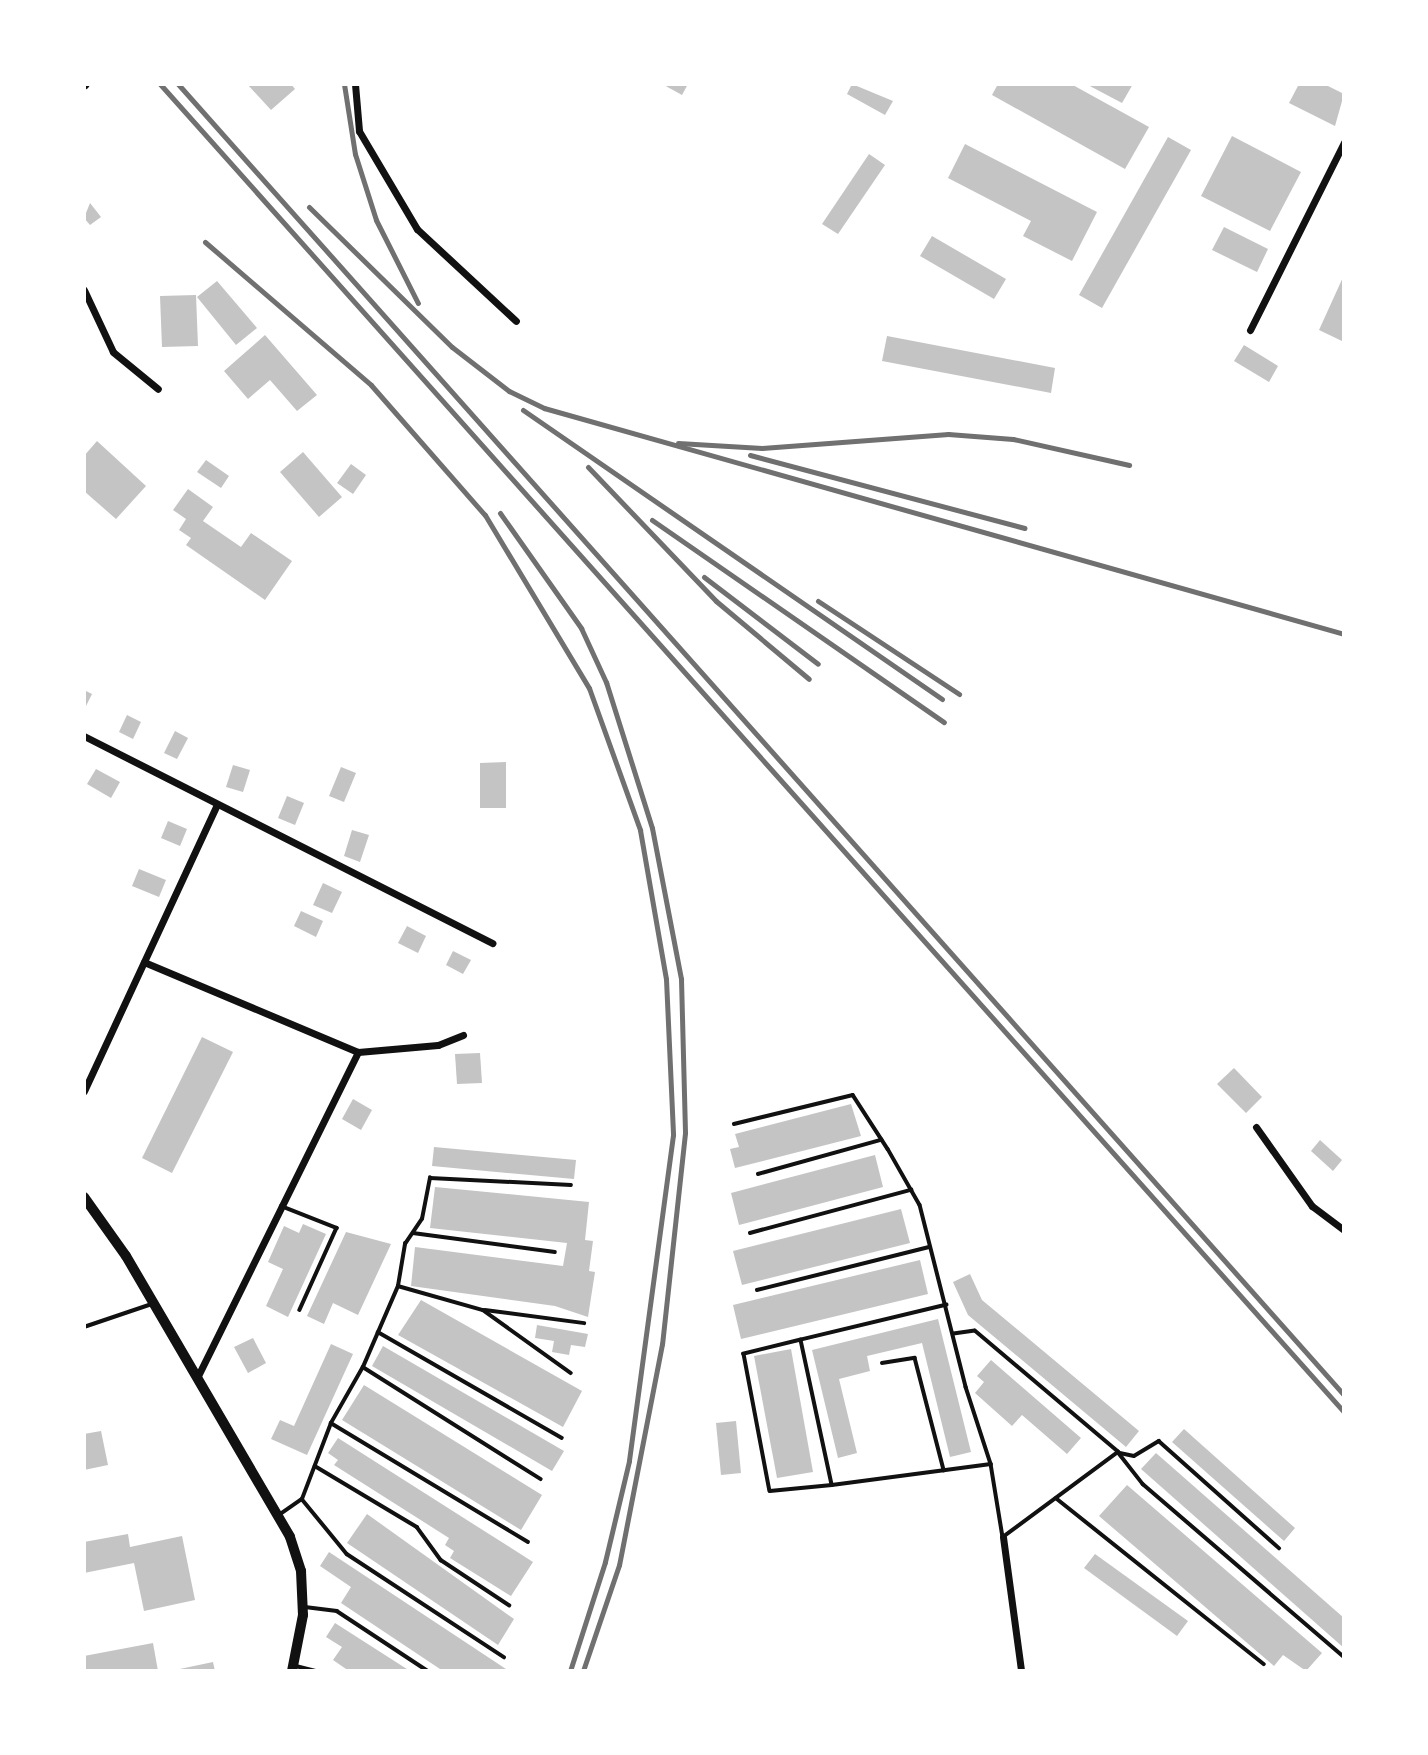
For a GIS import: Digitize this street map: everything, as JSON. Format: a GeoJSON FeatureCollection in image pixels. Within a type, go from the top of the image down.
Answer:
{"type":"FeatureCollection","features":[{"type":"Feature","properties":{"kind":"street"},"geometry":{"type":"LineString","coordinates":[[355,84],[359,131],[417,229],[516,321]]}},
{"type":"Feature","properties":{"kind":"street"},"geometry":{"type":"LineString","coordinates":[[1250,330],[1344,142]]}},
{"type":"Feature","properties":{"kind":"street"},"geometry":{"type":"LineString","coordinates":[[84,290],[113,352],[158,389]]}},
{"type":"Feature","properties":{"kind":"street"},"geometry":{"type":"LineString","coordinates":[[84,736],[492,943]]}},
{"type":"Feature","properties":{"kind":"street"},"geometry":{"type":"LineString","coordinates":[[84,1091],[217,805]]}},
{"type":"Feature","properties":{"kind":"street"},"geometry":{"type":"LineString","coordinates":[[144,962],[358,1052],[438,1045],[463,1035]]}},
{"type":"Feature","properties":{"kind":"street"},"geometry":{"type":"LineString","coordinates":[[198,1376],[279,1205],[358,1052]]}},
{"type":"Feature","properties":{"kind":"street"},"geometry":{"type":"LineString","coordinates":[[1256,1127],[1312,1206],[1344,1230]]}},
{"type":"Feature","properties":{"kind":"street"},"geometry":{"type":"LineString","coordinates":[[84,1197],[154,1303],[279,1515],[301,1571],[303,1606],[293,1668]]}},
{"type":"Feature","properties":{"kind":"street"},"geometry":{"type":"LineString","coordinates":[[1003,1537],[1021,1671]]}},
{"type":"Feature","properties":{"kind":"lane"},"geometry":{"type":"LineString","coordinates":[[734,1124],[853,1095],[911,1190],[947,1305],[991,1464],[1003,1537],[1118,1452]]}},
{"type":"Feature","properties":{"kind":"lane"},"geometry":{"type":"LineString","coordinates":[[758,1174],[881,1140]]}},
{"type":"Feature","properties":{"kind":"lane"},"geometry":{"type":"LineString","coordinates":[[279,1515],[302,1499],[331,1423],[363,1367],[398,1286],[413,1233],[422,1219],[430,1178],[571,1185]]}},
{"type":"Feature","properties":{"kind":"lane"},"geometry":{"type":"LineString","coordinates":[[750,1233],[911,1190]]}},
{"type":"Feature","properties":{"kind":"lane"},"geometry":{"type":"LineString","coordinates":[[279,1205],[337,1228],[300,1310]]}},
{"type":"Feature","properties":{"kind":"lane"},"geometry":{"type":"LineString","coordinates":[[413,1233],[555,1252]]}},
{"type":"Feature","properties":{"kind":"lane"},"geometry":{"type":"LineString","coordinates":[[757,1290],[929,1247]]}},
{"type":"Feature","properties":{"kind":"lane"},"geometry":{"type":"LineString","coordinates":[[398,1286],[483,1310],[584,1323]]}},
{"type":"Feature","properties":{"kind":"lane"},"geometry":{"type":"LineString","coordinates":[[84,1327],[154,1303]]}},
{"type":"Feature","properties":{"kind":"lane"},"geometry":{"type":"LineString","coordinates":[[947,1305],[744,1354],[770,1491],[991,1464]]}},
{"type":"Feature","properties":{"kind":"lane"},"geometry":{"type":"LineString","coordinates":[[483,1310],[571,1373]]}},
{"type":"Feature","properties":{"kind":"lane"},"geometry":{"type":"LineString","coordinates":[[954,1334],[975,1331],[1118,1452],[1143,1484],[1344,1657]]}},
{"type":"Feature","properties":{"kind":"lane"},"geometry":{"type":"LineString","coordinates":[[378,1332],[562,1438]]}},
{"type":"Feature","properties":{"kind":"lane"},"geometry":{"type":"LineString","coordinates":[[802,1340],[832,1485]]}},
{"type":"Feature","properties":{"kind":"lane"},"geometry":{"type":"LineString","coordinates":[[882,1363],[915,1358],[944,1470]]}},
{"type":"Feature","properties":{"kind":"lane"},"geometry":{"type":"LineString","coordinates":[[363,1367],[541,1479]]}},
{"type":"Feature","properties":{"kind":"lane"},"geometry":{"type":"LineString","coordinates":[[331,1423],[528,1542]]}},
{"type":"Feature","properties":{"kind":"lane"},"geometry":{"type":"LineString","coordinates":[[1118,1452],[1134,1456],[1158,1441],[1279,1548]]}},
{"type":"Feature","properties":{"kind":"lane"},"geometry":{"type":"LineString","coordinates":[[315,1466],[417,1527],[441,1560],[509,1605]]}},
{"type":"Feature","properties":{"kind":"lane"},"geometry":{"type":"LineString","coordinates":[[1056,1498],[1265,1664]]}},
{"type":"Feature","properties":{"kind":"lane"},"geometry":{"type":"LineString","coordinates":[[302,1499],[347,1554],[504,1657]]}},
{"type":"Feature","properties":{"kind":"lane"},"geometry":{"type":"LineString","coordinates":[[303,1606],[337,1611],[428,1671]]}},
{"type":"Feature","properties":{"kind":"lane"},"geometry":{"type":"LineString","coordinates":[[293,1668],[316,1671]]}},
{"type":"Feature","properties":{"kind":"building"},"geometry":{"type":"Polygon","coordinates":[[[247,84],[291,84],[295,89],[271,110],[247,84]]]}},
{"type":"Feature","properties":{"kind":"building"},"geometry":{"type":"Polygon","coordinates":[[[662,84],[688,84],[682,95],[662,84]]]}},
{"type":"Feature","properties":{"kind":"building"},"geometry":{"type":"Polygon","coordinates":[[[852,84],[893,101],[885,115],[847,94],[852,84]]]}},
{"type":"Feature","properties":{"kind":"building"},"geometry":{"type":"Polygon","coordinates":[[[998,84],[1071,84],[1149,127],[1125,169],[992,95],[998,84]]]}},
{"type":"Feature","properties":{"kind":"building"},"geometry":{"type":"Polygon","coordinates":[[[1086,84],[1133,84],[1122,103],[1086,84]]]}},
{"type":"Feature","properties":{"kind":"building"},"geometry":{"type":"Polygon","coordinates":[[[1299,84],[1324,84],[1344,94],[1335,126],[1289,103],[1299,84]]]}},
{"type":"Feature","properties":{"kind":"building"},"geometry":{"type":"Polygon","coordinates":[[[1232,136],[1301,172],[1270,231],[1201,196],[1232,136]]]}},
{"type":"Feature","properties":{"kind":"building"},"geometry":{"type":"Polygon","coordinates":[[[1168,137],[1191,150],[1102,308],[1079,295],[1168,137]]]}},
{"type":"Feature","properties":{"kind":"building"},"geometry":{"type":"Polygon","coordinates":[[[965,144],[1097,212],[1072,261],[1023,236],[1031,221],[948,178],[965,144]]]}},
{"type":"Feature","properties":{"kind":"building"},"geometry":{"type":"Polygon","coordinates":[[[869,154],[885,165],[838,234],[822,224],[869,154]]]}},
{"type":"Feature","properties":{"kind":"building"},"geometry":{"type":"Polygon","coordinates":[[[90,203],[101,217],[90,225],[84,218],[90,203]]]}},
{"type":"Feature","properties":{"kind":"building"},"geometry":{"type":"Polygon","coordinates":[[[1224,227],[1268,249],[1257,272],[1212,250],[1224,227]]]}},
{"type":"Feature","properties":{"kind":"building"},"geometry":{"type":"Polygon","coordinates":[[[932,236],[1006,279],[994,299],[920,256],[932,236]]]}},
{"type":"Feature","properties":{"kind":"building"},"geometry":{"type":"Polygon","coordinates":[[[1344,275],[1344,342],[1319,330],[1344,275]]]}},
{"type":"Feature","properties":{"kind":"building"},"geometry":{"type":"Polygon","coordinates":[[[217,281],[257,328],[236,345],[197,297],[217,281]]]}},
{"type":"Feature","properties":{"kind":"building"},"geometry":{"type":"Polygon","coordinates":[[[196,295],[198,346],[162,347],[160,296],[196,295]]]}},
{"type":"Feature","properties":{"kind":"building"},"geometry":{"type":"Polygon","coordinates":[[[265,335],[317,395],[297,411],[270,380],[248,399],[224,371],[265,335]]]}},
{"type":"Feature","properties":{"kind":"building"},"geometry":{"type":"Polygon","coordinates":[[[887,336],[1055,368],[1051,393],[882,361],[887,336]]]}},
{"type":"Feature","properties":{"kind":"building"},"geometry":{"type":"Polygon","coordinates":[[[1244,345],[1278,366],[1269,382],[1234,361],[1244,345]]]}},
{"type":"Feature","properties":{"kind":"building"},"geometry":{"type":"Polygon","coordinates":[[[97,441],[146,486],[116,519],[84,491],[84,456],[97,441]]]}},
{"type":"Feature","properties":{"kind":"building"},"geometry":{"type":"Polygon","coordinates":[[[303,452],[342,497],[319,517],[280,472],[303,452]]]}},
{"type":"Feature","properties":{"kind":"building"},"geometry":{"type":"Polygon","coordinates":[[[206,460],[229,476],[221,488],[197,472],[206,460]]]}},
{"type":"Feature","properties":{"kind":"building"},"geometry":{"type":"Polygon","coordinates":[[[351,464],[366,475],[353,494],[337,483],[351,464]]]}},
{"type":"Feature","properties":{"kind":"building"},"geometry":{"type":"Polygon","coordinates":[[[188,489],[213,507],[203,521],[241,547],[251,533],[292,561],[265,600],[186,545],[191,538],[179,530],[186,519],[173,510],[188,489]]]}},
{"type":"Feature","properties":{"kind":"building"},"geometry":{"type":"Polygon","coordinates":[[[84,690],[92,694],[84,710],[84,690]]]}},
{"type":"Feature","properties":{"kind":"building"},"geometry":{"type":"Polygon","coordinates":[[[127,715],[141,722],[133,739],[119,732],[127,715]]]}},
{"type":"Feature","properties":{"kind":"building"},"geometry":{"type":"Polygon","coordinates":[[[175,731],[188,738],[177,759],[164,753],[175,731]]]}},
{"type":"Feature","properties":{"kind":"building"},"geometry":{"type":"Polygon","coordinates":[[[506,762],[506,808],[480,808],[480,763],[506,762]]]}},
{"type":"Feature","properties":{"kind":"building"},"geometry":{"type":"Polygon","coordinates":[[[233,765],[250,770],[243,792],[226,787],[233,765]]]}},
{"type":"Feature","properties":{"kind":"building"},"geometry":{"type":"Polygon","coordinates":[[[341,767],[356,773],[344,802],[329,796],[341,767]]]}},
{"type":"Feature","properties":{"kind":"building"},"geometry":{"type":"Polygon","coordinates":[[[96,769],[120,782],[111,798],[87,784],[96,769]]]}},
{"type":"Feature","properties":{"kind":"building"},"geometry":{"type":"Polygon","coordinates":[[[287,796],[304,803],[295,825],[278,818],[287,796]]]}},
{"type":"Feature","properties":{"kind":"building"},"geometry":{"type":"Polygon","coordinates":[[[168,821],[187,829],[180,846],[161,838],[168,821]]]}},
{"type":"Feature","properties":{"kind":"building"},"geometry":{"type":"Polygon","coordinates":[[[352,830],[369,835],[360,862],[344,856],[352,830]]]}},
{"type":"Feature","properties":{"kind":"building"},"geometry":{"type":"Polygon","coordinates":[[[139,869],[166,880],[159,897],[132,886],[139,869]]]}},
{"type":"Feature","properties":{"kind":"building"},"geometry":{"type":"Polygon","coordinates":[[[323,883],[342,892],[332,913],[313,905],[323,883]]]}},
{"type":"Feature","properties":{"kind":"building"},"geometry":{"type":"Polygon","coordinates":[[[301,911],[323,921],[316,937],[294,926],[301,911]]]}},
{"type":"Feature","properties":{"kind":"building"},"geometry":{"type":"Polygon","coordinates":[[[407,926],[426,936],[418,953],[398,943],[407,926]]]}},
{"type":"Feature","properties":{"kind":"building"},"geometry":{"type":"Polygon","coordinates":[[[453,951],[471,960],[463,974],[446,965],[453,951]]]}},
{"type":"Feature","properties":{"kind":"building"},"geometry":{"type":"Polygon","coordinates":[[[202,1037],[233,1052],[172,1173],[142,1158],[202,1037]]]}},
{"type":"Feature","properties":{"kind":"building"},"geometry":{"type":"Polygon","coordinates":[[[480,1053],[482,1083],[457,1084],[455,1054],[480,1053]]]}},
{"type":"Feature","properties":{"kind":"building"},"geometry":{"type":"Polygon","coordinates":[[[1234,1068],[1262,1097],[1246,1113],[1217,1084],[1234,1068]]]}},
{"type":"Feature","properties":{"kind":"building"},"geometry":{"type":"Polygon","coordinates":[[[353,1099],[372,1110],[361,1130],[342,1119],[353,1099]]]}},
{"type":"Feature","properties":{"kind":"building"},"geometry":{"type":"Polygon","coordinates":[[[851,1104],[861,1136],[735,1168],[730,1149],[739,1147],[735,1134],[851,1104]]]}},
{"type":"Feature","properties":{"kind":"building"},"geometry":{"type":"Polygon","coordinates":[[[1320,1140],[1342,1160],[1333,1171],[1311,1151],[1320,1140]]]}},
{"type":"Feature","properties":{"kind":"building"},"geometry":{"type":"Polygon","coordinates":[[[434,1147],[576,1160],[574,1179],[432,1166],[434,1147]]]}},
{"type":"Feature","properties":{"kind":"building"},"geometry":{"type":"Polygon","coordinates":[[[875,1155],[883,1187],[739,1225],[731,1193],[875,1155]]]}},
{"type":"Feature","properties":{"kind":"building"},"geometry":{"type":"Polygon","coordinates":[[[435,1187],[589,1202],[585,1240],[593,1241],[589,1271],[595,1272],[588,1317],[555,1306],[411,1286],[415,1247],[563,1266],[567,1243],[430,1228],[435,1187]]]}},
{"type":"Feature","properties":{"kind":"building"},"geometry":{"type":"Polygon","coordinates":[[[901,1209],[910,1243],[742,1285],[733,1251],[901,1209]]]}},
{"type":"Feature","properties":{"kind":"building"},"geometry":{"type":"Polygon","coordinates":[[[303,1224],[326,1234],[288,1317],[266,1306],[283,1269],[268,1262],[284,1226],[299,1233],[303,1224]]]}},
{"type":"Feature","properties":{"kind":"building"},"geometry":{"type":"Polygon","coordinates":[[[346,1232],[391,1244],[358,1315],[333,1303],[324,1324],[307,1316],[346,1232]]]}},
{"type":"Feature","properties":{"kind":"building"},"geometry":{"type":"Polygon","coordinates":[[[920,1260],[928,1294],[741,1339],[733,1305],[920,1260]]]}},
{"type":"Feature","properties":{"kind":"building"},"geometry":{"type":"Polygon","coordinates":[[[970,1274],[982,1300],[1139,1431],[1126,1447],[968,1315],[953,1282],[970,1274]]]}},
{"type":"Feature","properties":{"kind":"building"},"geometry":{"type":"Polygon","coordinates":[[[421,1300],[582,1391],[563,1427],[398,1335],[421,1300]]]}},
{"type":"Feature","properties":{"kind":"building"},"geometry":{"type":"Polygon","coordinates":[[[938,1319],[971,1452],[950,1457],[922,1343],[867,1356],[870,1371],[839,1379],[857,1453],[838,1458],[812,1350],[938,1319]]]}},
{"type":"Feature","properties":{"kind":"building"},"geometry":{"type":"Polygon","coordinates":[[[537,1325],[588,1334],[585,1347],[571,1345],[569,1355],[552,1352],[554,1341],[535,1338],[537,1325]]]}},
{"type":"Feature","properties":{"kind":"building"},"geometry":{"type":"Polygon","coordinates":[[[253,1338],[266,1363],[248,1373],[234,1347],[253,1338]]]}},
{"type":"Feature","properties":{"kind":"building"},"geometry":{"type":"Polygon","coordinates":[[[331,1344],[353,1354],[307,1455],[271,1439],[280,1420],[294,1426],[331,1344]]]}},
{"type":"Feature","properties":{"kind":"building"},"geometry":{"type":"Polygon","coordinates":[[[383,1346],[564,1451],[552,1471],[372,1366],[383,1346]]]}},
{"type":"Feature","properties":{"kind":"building"},"geometry":{"type":"Polygon","coordinates":[[[791,1349],[813,1472],[777,1478],[754,1356],[791,1349]]]}},
{"type":"Feature","properties":{"kind":"building"},"geometry":{"type":"Polygon","coordinates":[[[991,1360],[1081,1438],[1067,1454],[1022,1415],[1012,1426],[975,1393],[984,1382],[977,1376],[991,1360]]]}},
{"type":"Feature","properties":{"kind":"building"},"geometry":{"type":"Polygon","coordinates":[[[364,1385],[542,1495],[521,1530],[342,1420],[364,1385]]]}},
{"type":"Feature","properties":{"kind":"building"},"geometry":{"type":"Polygon","coordinates":[[[736,1421],[741,1473],[721,1475],[716,1423],[736,1421]]]}},
{"type":"Feature","properties":{"kind":"building"},"geometry":{"type":"Polygon","coordinates":[[[1184,1429],[1295,1528],[1284,1541],[1172,1442],[1184,1429]]]}},
{"type":"Feature","properties":{"kind":"building"},"geometry":{"type":"Polygon","coordinates":[[[101,1431],[108,1465],[84,1470],[84,1434],[101,1431]]]}},
{"type":"Feature","properties":{"kind":"building"},"geometry":{"type":"Polygon","coordinates":[[[338,1438],[533,1562],[511,1596],[450,1558],[454,1551],[445,1545],[449,1538],[334,1465],[338,1460],[328,1453],[338,1438]]]}},
{"type":"Feature","properties":{"kind":"building"},"geometry":{"type":"Polygon","coordinates":[[[1156,1453],[1344,1618],[1344,1648],[1141,1469],[1156,1453]]]}},
{"type":"Feature","properties":{"kind":"building"},"geometry":{"type":"Polygon","coordinates":[[[1127,1485],[1322,1653],[1306,1671],[1283,1655],[1274,1666],[1099,1516],[1127,1485]]]}},
{"type":"Feature","properties":{"kind":"building"},"geometry":{"type":"Polygon","coordinates":[[[367,1514],[514,1619],[498,1645],[347,1543],[367,1514]]]}},
{"type":"Feature","properties":{"kind":"building"},"geometry":{"type":"Polygon","coordinates":[[[128,1534],[130,1547],[182,1536],[195,1600],[144,1611],[134,1563],[84,1573],[84,1542],[128,1534]]]}},
{"type":"Feature","properties":{"kind":"building"},"geometry":{"type":"Polygon","coordinates":[[[329,1552],[509,1671],[443,1671],[341,1603],[351,1587],[320,1566],[329,1552]]]}},
{"type":"Feature","properties":{"kind":"building"},"geometry":{"type":"Polygon","coordinates":[[[1095,1554],[1188,1621],[1177,1636],[1084,1568],[1095,1554]]]}},
{"type":"Feature","properties":{"kind":"building"},"geometry":{"type":"Polygon","coordinates":[[[335,1623],[410,1671],[349,1671],[333,1660],[342,1647],[326,1637],[335,1623]]]}},
{"type":"Feature","properties":{"kind":"building"},"geometry":{"type":"Polygon","coordinates":[[[153,1643],[158,1671],[84,1671],[84,1656],[153,1643]]]}},
{"type":"Feature","properties":{"kind":"building"},"geometry":{"type":"Polygon","coordinates":[[[213,1662],[215,1671],[175,1671],[175,1670],[213,1662]]]}},
{"type":"Feature","properties":{"kind":"railway"},"geometry":{"type":"LineString","coordinates":[[160,84],[1344,1412]]}},
{"type":"Feature","properties":{"kind":"railway"},"geometry":{"type":"LineString","coordinates":[[178,84],[1344,1395]]}},
{"type":"Feature","properties":{"kind":"railway"},"geometry":{"type":"LineString","coordinates":[[344,84],[355,154],[376,220],[418,303]]}},
{"type":"Feature","properties":{"kind":"railway"},"geometry":{"type":"LineString","coordinates":[[309,207],[452,347],[509,391],[544,408],[1344,634]]}},
{"type":"Feature","properties":{"kind":"railway"},"geometry":{"type":"LineString","coordinates":[[205,242],[371,385],[485,515],[589,688],[640,830],[666,979],[673,1135],[629,1461],[605,1562],[570,1671]]}},
{"type":"Feature","properties":{"kind":"railway"},"geometry":{"type":"LineString","coordinates":[[523,410],[942,699]]}},
{"type":"Feature","properties":{"kind":"railway"},"geometry":{"type":"LineString","coordinates":[[678,443],[762,448],[948,434],[1013,439],[1129,465]]}},
{"type":"Feature","properties":{"kind":"railway"},"geometry":{"type":"LineString","coordinates":[[750,455],[1024,528]]}},
{"type":"Feature","properties":{"kind":"railway"},"geometry":{"type":"LineString","coordinates":[[588,467],[716,601],[809,679]]}},
{"type":"Feature","properties":{"kind":"railway"},"geometry":{"type":"LineString","coordinates":[[500,513],[581,628],[606,682],[652,828],[681,979],[685,1133],[662,1344],[619,1565],[583,1671]]}},
{"type":"Feature","properties":{"kind":"railway"},"geometry":{"type":"LineString","coordinates":[[652,520],[944,722]]}},
{"type":"Feature","properties":{"kind":"railway"},"geometry":{"type":"LineString","coordinates":[[704,577],[818,664]]}},
{"type":"Feature","properties":{"kind":"railway"},"geometry":{"type":"LineString","coordinates":[[818,601],[959,694]]}}]}
